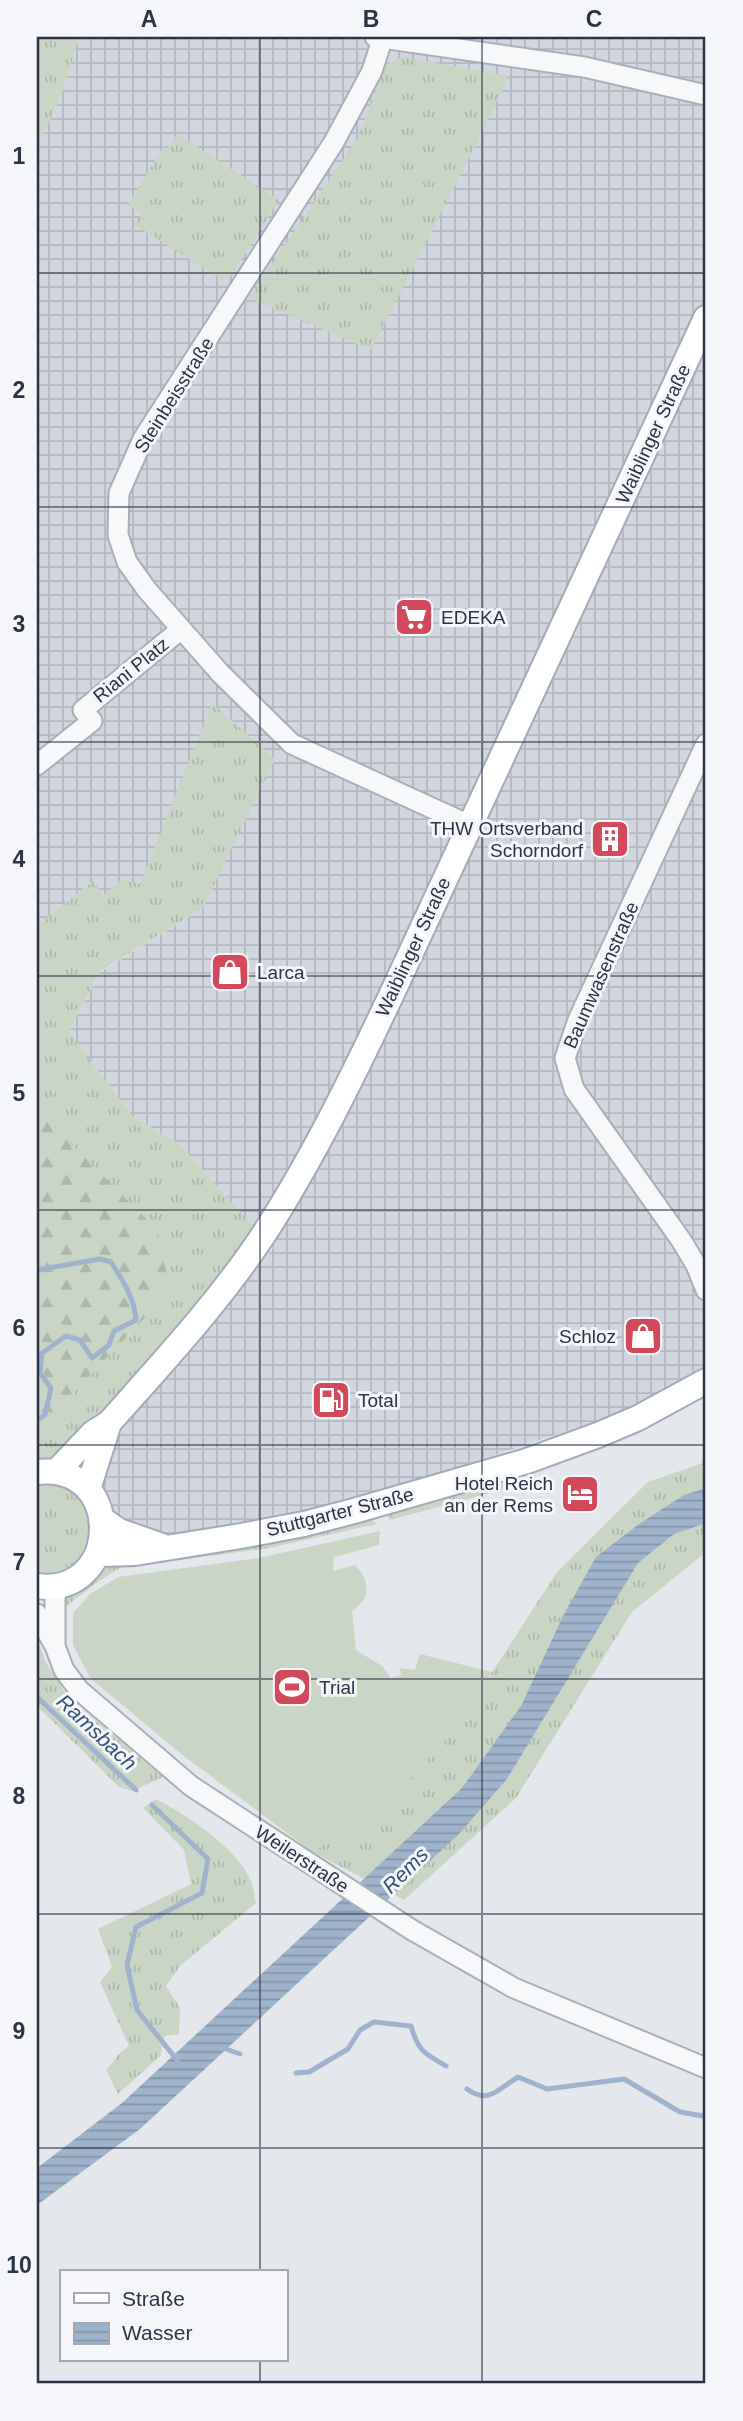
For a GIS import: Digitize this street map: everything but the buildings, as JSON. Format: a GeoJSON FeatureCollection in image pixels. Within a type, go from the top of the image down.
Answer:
{"type":"FeatureCollection","features":[{"type":"Feature","properties":{"kind":"main road","name":"Waiblinger Straße"},"geometry":{"type":"LineString","coordinates":[[47,1471],[108,1423],[189,1332],[236,1273],[307,1163],[351,1080],[706,318]]}},
{"type":"Feature","properties":{"kind":"main road","name":"Stuttgarter Straße"},"geometry":{"type":"LineString","coordinates":[[97,1554],[135,1553],[163,1546],[241,1536],[304,1524],[527,1461],[638,1418],[706,1381]]}},
{"type":"Feature","properties":{"kind":"main road","name":"Waiblinger Straße"},"geometry":{"type":"LineString","coordinates":[[88,1489],[108,1423]]}},
{"type":"Feature","properties":{"kind":"main road"},"geometry":{"type":"LineString","coordinates":[[47,1471],[76,1479],[88,1489],[98,1504],[103,1520],[103,1538],[88,1569],[74,1579],[47,1586]]}},
{"type":"Feature","properties":{"kind":"main road","name":"Stuttgarter Straße"},"geometry":{"type":"LineString","coordinates":[[103,1520],[119,1531],[163,1546]]}},
{"type":"Feature","properties":{"kind":"street","name":"Steinbeisstraße"},"geometry":{"type":"LineString","coordinates":[[469,825],[292,744],[180,630],[127,562],[118,535],[120,493],[143,439],[334,142],[372,71],[380,37],[584,67],[706,95]]}},
{"type":"Feature","properties":{"kind":"street","name":"Riani Platz"},"geometry":{"type":"LineString","coordinates":[[37,765],[92,720],[83,710],[180,630]]}},
{"type":"Feature","properties":{"kind":"street","name":"Baumwasenstraße"},"geometry":{"type":"LineString","coordinates":[[706,744],[578,1020],[565,1058],[574,1089],[701,1270],[706,1290]]}},
{"type":"Feature","properties":{"kind":"street","name":"Weilerstraße"},"geometry":{"type":"LineString","coordinates":[[47,1586],[55,1598],[55,1646]]}},
{"type":"Feature","properties":{"kind":"street","name":"Weilerstraße"},"geometry":{"type":"LineString","coordinates":[[37,1614],[55,1646],[64,1670],[79,1690],[191,1786],[412,1930],[514,1988],[706,2068]]}},
{"type":"Feature","properties":{"kind":"shaded area"},"geometry":{"type":"Polygon","coordinates":[[[79,37],[706,37],[706,1370],[627,1411],[477,1461],[286,1519],[227,1529],[165,1534],[128,1527],[109,1510],[99,1484],[104,1457],[136,1411],[198,1341],[273,1248],[178,1143],[133,1117],[69,1032],[99,973],[203,908],[212,704],[140,885],[103,895],[93,881],[37,926],[37,149],[64,88],[79,37]]]}},
{"type":"Feature","properties":{"kind":"green space"},"geometry":{"type":"Polygon","coordinates":[[[37,37],[79,37],[64,88],[37,149],[37,37]]]}},
{"type":"Feature","properties":{"kind":"green space"},"geometry":{"type":"Polygon","coordinates":[[[402,57],[509,76],[371,350],[249,298],[357,139],[387,64],[402,57]]]}},
{"type":"Feature","properties":{"kind":"green space"},"geometry":{"type":"Polygon","coordinates":[[[177,134],[279,200],[230,277],[222,280],[135,225],[141,213],[128,205],[163,147],[167,149],[177,134]]]}},
{"type":"Feature","properties":{"kind":"green space"},"geometry":{"type":"Polygon","coordinates":[[[212,703],[275,759],[203,908],[99,972],[69,1032],[133,1117],[178,1143],[255,1228],[228,1271],[62,1458],[37,1462],[37,1431],[157,1305],[54,1130],[37,1110],[37,926],[93,881],[103,895],[122,879],[140,884],[212,703]]]}},
{"type":"Feature","properties":{"kind":"green space"},"geometry":{"type":"Polygon","coordinates":[[[37,1110],[158,1231],[167,1275],[157,1305],[37,1431],[37,1110]]]}},
{"type":"Feature","properties":{"kind":"green space"},"geometry":{"type":"Polygon","coordinates":[[[706,1462],[706,1552],[632,1612],[516,1798],[404,1900],[311,1851],[376,1818],[458,1725],[557,1572],[648,1482],[706,1462]]]}},
{"type":"Feature","properties":{"kind":"green space"},"geometry":{"type":"Polygon","coordinates":[[[37,1480],[74,1488],[94,1515],[91,1549],[68,1573],[37,1577],[37,1480]]]}},
{"type":"Feature","properties":{"kind":"green space"},"geometry":{"type":"Polygon","coordinates":[[[509,1481],[509,1488],[390,1520],[388,1517],[389,1513],[509,1481]]]}},
{"type":"Feature","properties":{"kind":"green space"},"geometry":{"type":"Polygon","coordinates":[[[369,1518],[377,1524],[269,1548],[120,1568],[65,1607],[63,1601],[88,1577],[118,1562],[369,1518]]]}},
{"type":"Feature","properties":{"kind":"green space","name":"Trial"},"geometry":{"type":"Polygon","coordinates":[[[380,1531],[379,1545],[334,1557],[333,1571],[355,1565],[366,1583],[366,1595],[352,1611],[356,1650],[382,1666],[391,1678],[401,1675],[400,1668],[415,1670],[420,1654],[492,1672],[458,1725],[376,1818],[311,1851],[180,1753],[90,1678],[73,1645],[73,1613],[90,1594],[118,1577],[259,1558],[380,1531]]]}},
{"type":"Feature","properties":{"kind":"green space"},"geometry":{"type":"Polygon","coordinates":[[[37,1638],[46,1663],[68,1697],[163,1777],[132,1791],[119,1787],[37,1706],[37,1638]]]}},
{"type":"Feature","properties":{"kind":"green space"},"geometry":{"type":"Polygon","coordinates":[[[156,1799],[196,1823],[223,1844],[244,1868],[253,1886],[256,1903],[181,1965],[166,1986],[180,2008],[179,2034],[165,2036],[160,2056],[118,2094],[106,2070],[129,2046],[100,1982],[112,1967],[98,1929],[191,1884],[184,1850],[143,1808],[156,1799]]]}},
{"type":"Feature","properties":{"kind":"water","name":"Rems"},"geometry":{"type":"Polygon","coordinates":[[[706,1488],[706,1523],[674,1534],[638,1563],[507,1779],[459,1834],[140,2129],[37,2205],[37,2168],[122,2103],[462,1788],[521,1706],[563,1616],[596,1557],[639,1524],[684,1495],[706,1488]]]}},
{"type":"Feature","properties":{"kind":"waterway","name":"Ramsbach"},"geometry":{"type":"LineString","coordinates":[[37,1270],[100,1259],[111,1262],[131,1297],[136,1320],[114,1331],[109,1345],[92,1358],[80,1340],[66,1336],[42,1353],[40,1373],[51,1388],[45,1415],[37,1420]]}},
{"type":"Feature","properties":{"kind":"waterway","name":"Ramsbach"},"geometry":{"type":"LineString","coordinates":[[37,1697],[136,1790]]}},
{"type":"Feature","properties":{"kind":"waterway","name":"Ramsbach"},"geometry":{"type":"LineString","coordinates":[[152,1805],[208,1859],[202,1893],[136,1927],[127,1965],[137,2010],[177,2060]]}},
{"type":"Feature","properties":{"kind":"waterway"},"geometry":{"type":"LineString","coordinates":[[296,2073],[309,2072],[348,2049],[360,2030],[374,2022],[411,2026],[423,2051],[446,2066]]}},
{"type":"Feature","properties":{"kind":"waterway"},"geometry":{"type":"LineString","coordinates":[[223,2048],[240,2054]]}},
{"type":"Feature","properties":{"kind":"waterway"},"geometry":{"type":"LineString","coordinates":[[467,2089],[481,2096],[493,2094],[518,2077],[547,2089],[624,2079],[680,2112],[703,2116]]}},
{"type":"Feature","properties":{"kind":"place","name":"EDEKA"},"geometry":{"type":"Point","coordinates":[414,617]}},
{"type":"Feature","properties":{"kind":"place","name":"THW Ortsverband Schorndorf"},"geometry":{"type":"Point","coordinates":[610,839]}},
{"type":"Feature","properties":{"kind":"place","name":"Larca"},"geometry":{"type":"Point","coordinates":[230,972]}},
{"type":"Feature","properties":{"kind":"place","name":"Schloz"},"geometry":{"type":"Point","coordinates":[643,1336]}},
{"type":"Feature","properties":{"kind":"place","name":"Total"},"geometry":{"type":"Point","coordinates":[331,1400]}},
{"type":"Feature","properties":{"kind":"place","name":"Hotel Reich an der Rems"},"geometry":{"type":"Point","coordinates":[580,1494]}},
{"type":"Feature","properties":{"kind":"place","name":"Trial"},"geometry":{"type":"Point","coordinates":[292,1687]}}]}
